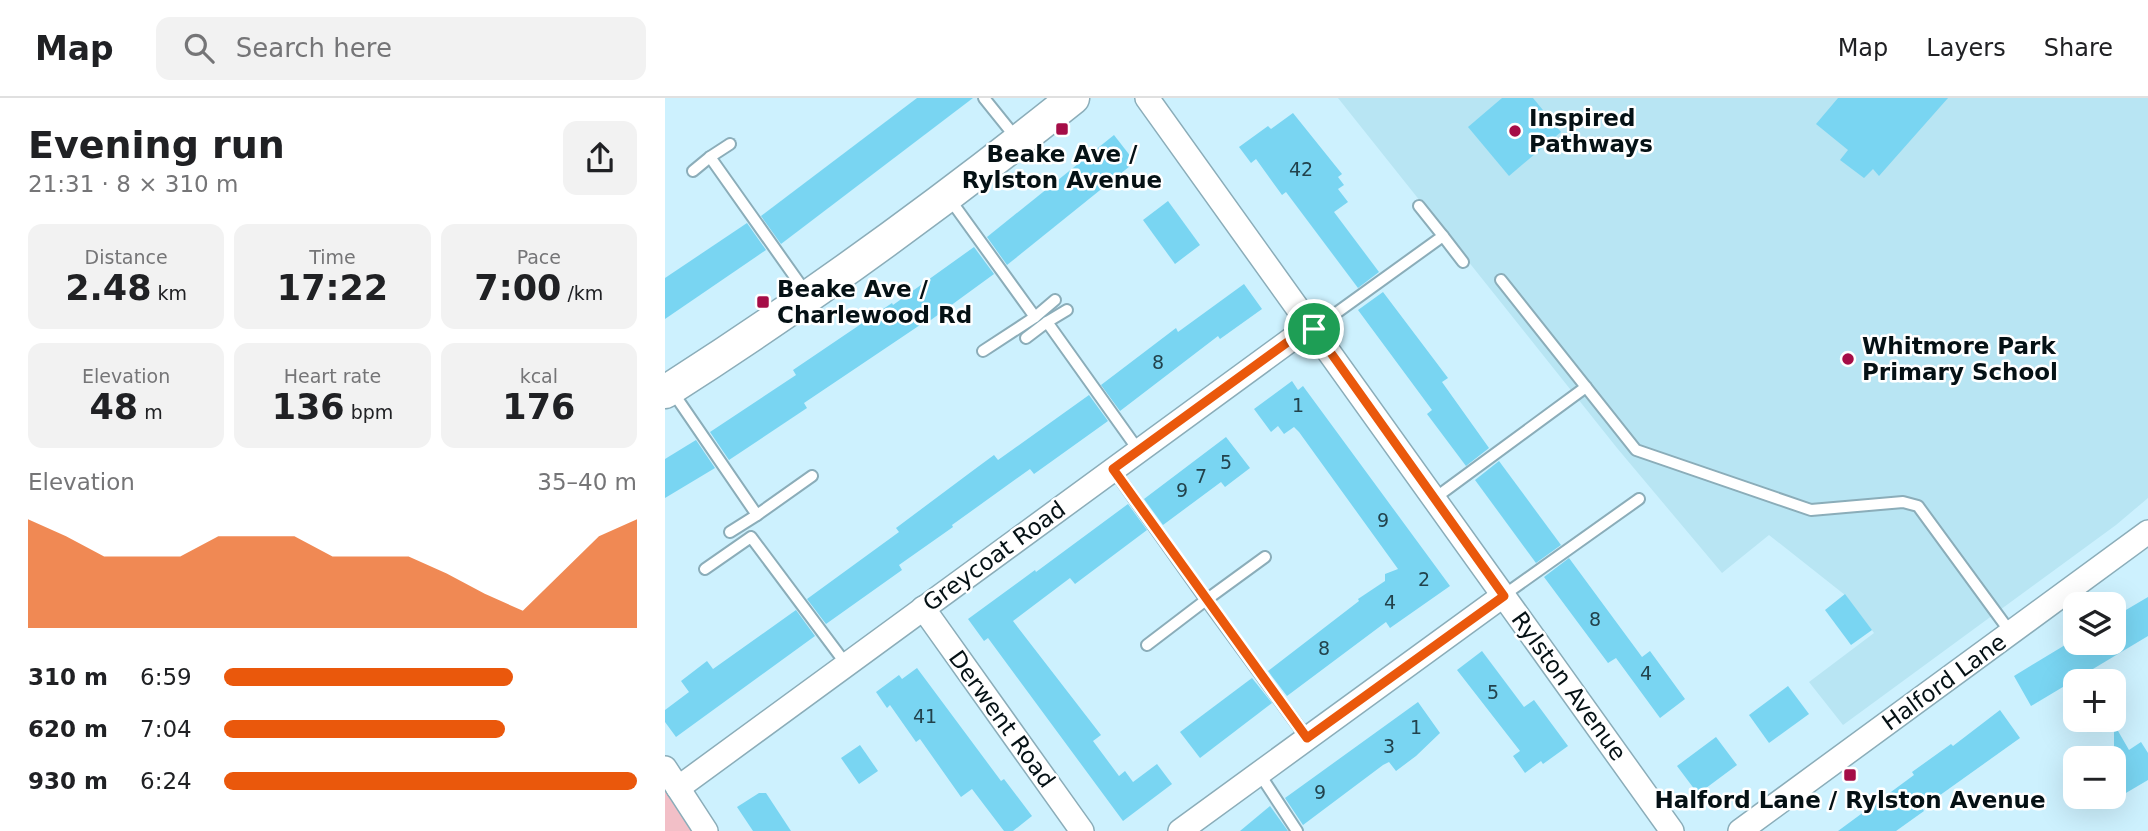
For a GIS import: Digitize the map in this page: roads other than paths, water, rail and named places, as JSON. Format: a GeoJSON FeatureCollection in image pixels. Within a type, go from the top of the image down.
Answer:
{"type":"FeatureCollection","features":[{"type":"Feature","properties":{"kind":"street"},"geometry":{"type":"LineString","coordinates":[[668,391],[809,296],[947,196],[1073,98]]}},
{"type":"Feature","properties":{"kind":"street","name":"Rylston Avenue"},"geometry":{"type":"LineString","coordinates":[[1147,98],[1672,831]]}},
{"type":"Feature","properties":{"kind":"street","name":"Greycoat Road"},"geometry":{"type":"LineString","coordinates":[[671,792],[1113,469],[1313,327]]}},
{"type":"Feature","properties":{"kind":"street","name":"Halford Lane"},"geometry":{"type":"LineString","coordinates":[[1740,831],[2148,532]]}},
{"type":"Feature","properties":{"kind":"street"},"geometry":{"type":"LineString","coordinates":[[1180,831],[1504,596]]}},
{"type":"Feature","properties":{"kind":"street","name":"Derwent Road"},"geometry":{"type":"LineString","coordinates":[[923,608],[1082,831]]}},
{"type":"Feature","properties":{"kind":"street"},"geometry":{"type":"LineString","coordinates":[[665,768],[671,792],[706,831]]}},
{"type":"Feature","properties":{"kind":"lane"},"geometry":{"type":"LineString","coordinates":[[984,98],[1019,141]]}},
{"type":"Feature","properties":{"kind":"lane"},"geometry":{"type":"LineString","coordinates":[[693,171],[730,144]]}},
{"type":"Feature","properties":{"kind":"lane"},"geometry":{"type":"LineString","coordinates":[[711,157],[809,296]]}},
{"type":"Feature","properties":{"kind":"lane"},"geometry":{"type":"LineString","coordinates":[[947,196],[1035,317]]}},
{"type":"Feature","properties":{"kind":"lane"},"geometry":{"type":"LineString","coordinates":[[1419,206],[1463,262]]}},
{"type":"Feature","properties":{"kind":"lane"},"geometry":{"type":"LineString","coordinates":[[1313,327],[1443,236]]}},
{"type":"Feature","properties":{"kind":"lane"},"geometry":{"type":"LineString","coordinates":[[1501,280],[1636,450],[1811,510],[1903,502],[1918,506],[2011,633]]}},
{"type":"Feature","properties":{"kind":"lane"},"geometry":{"type":"LineString","coordinates":[[983,351],[1035,317],[1055,300]]}},
{"type":"Feature","properties":{"kind":"lane"},"geometry":{"type":"LineString","coordinates":[[1026,338],[1067,310]]}},
{"type":"Feature","properties":{"kind":"lane"},"geometry":{"type":"LineString","coordinates":[[1047,322],[1139,451]]}},
{"type":"Feature","properties":{"kind":"lane"},"geometry":{"type":"LineString","coordinates":[[1435,498],[1585,387]]}},
{"type":"Feature","properties":{"kind":"lane"},"geometry":{"type":"LineString","coordinates":[[668,391],[757,515]]}},
{"type":"Feature","properties":{"kind":"lane"},"geometry":{"type":"LineString","coordinates":[[1113,469],[1307,738]]}},
{"type":"Feature","properties":{"kind":"lane"},"geometry":{"type":"LineString","coordinates":[[730,532],[812,476]]}},
{"type":"Feature","properties":{"kind":"lane"},"geometry":{"type":"LineString","coordinates":[[1504,596],[1639,499]]}},
{"type":"Feature","properties":{"kind":"lane"},"geometry":{"type":"LineString","coordinates":[[705,569],[751,537],[846,664]]}},
{"type":"Feature","properties":{"kind":"lane"},"geometry":{"type":"LineString","coordinates":[[1147,645],[1265,557]]}},
{"type":"Feature","properties":{"kind":"lane"},"geometry":{"type":"LineString","coordinates":[[1259,774],[1297,831]]}},
{"type":"Feature","properties":{"kind":"place","name":"Beake Ave / Rylston Avenue"},"geometry":{"type":"Point","coordinates":[1062,129]}},
{"type":"Feature","properties":{"kind":"place","name":"Inspired Pathways"},"geometry":{"type":"Point","coordinates":[1515,131]}},
{"type":"Feature","properties":{"kind":"place","name":"Beake Ave / Charlewood Rd"},"geometry":{"type":"Point","coordinates":[763,302]}},
{"type":"Feature","properties":{"kind":"place","name":"Whitmore Park Primary School"},"geometry":{"type":"Point","coordinates":[1848,359]}},
{"type":"Feature","properties":{"kind":"place","name":"Halford Lane / Rylston Avenue"},"geometry":{"type":"Point","coordinates":[1850,775]}}]}
